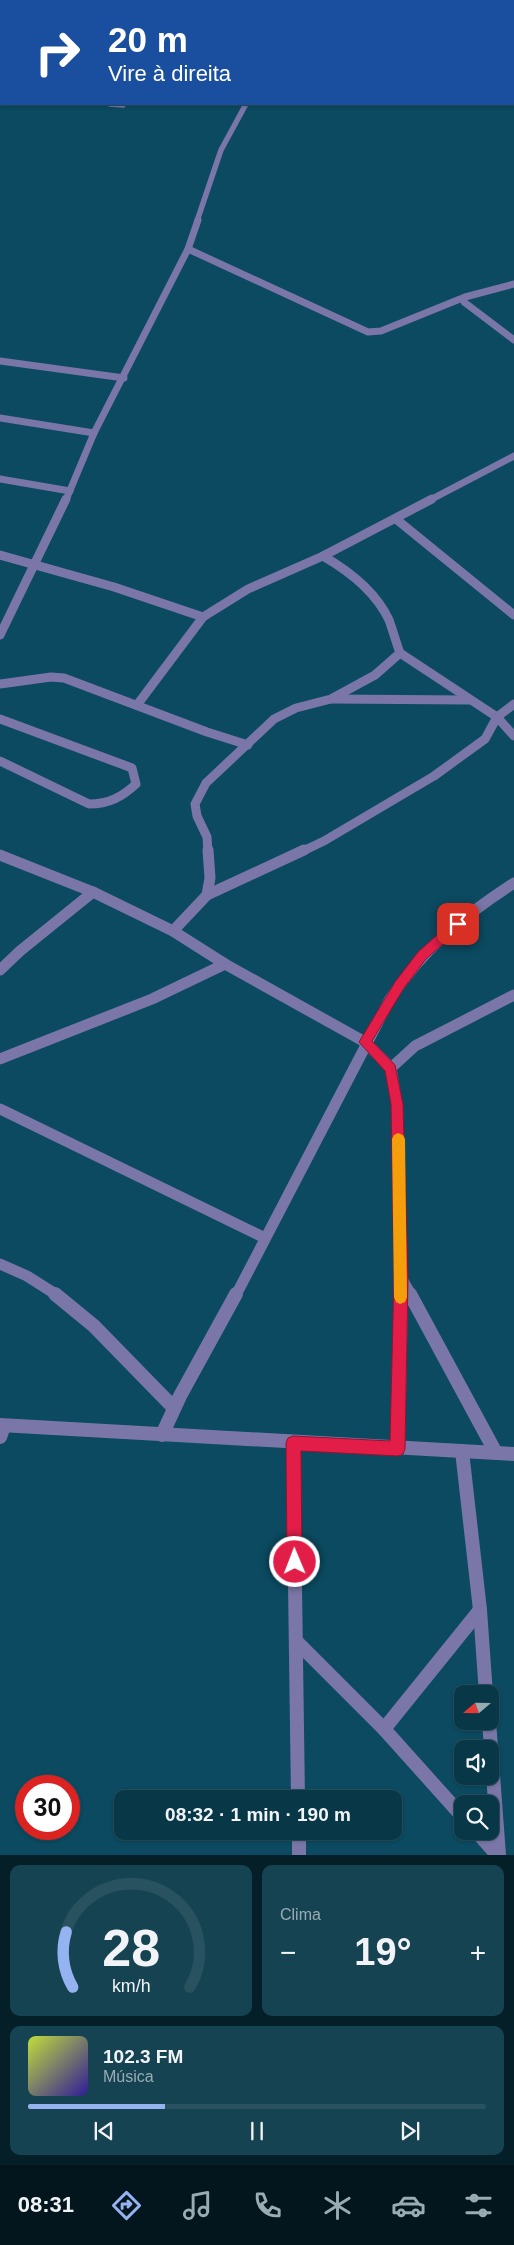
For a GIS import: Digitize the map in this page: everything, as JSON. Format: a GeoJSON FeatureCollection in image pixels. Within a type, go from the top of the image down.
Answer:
{"type":"FeatureCollection","features":[{"type":"Feature","properties":{"kind":"street"},"geometry":{"type":"LineString","coordinates":[[0,635],[70,491],[94,434],[188,249],[221,150],[245,105]]}},
{"type":"Feature","properties":{"kind":"street"},"geometry":{"type":"LineString","coordinates":[[188,249],[368,332],[381,330],[463,299],[514,284]]}},
{"type":"Feature","properties":{"kind":"street"},"geometry":{"type":"LineString","coordinates":[[463,299],[464,302],[514,340]]}},
{"type":"Feature","properties":{"kind":"street"},"geometry":{"type":"LineString","coordinates":[[0,361],[124,378]]}},
{"type":"Feature","properties":{"kind":"street"},"geometry":{"type":"LineString","coordinates":[[0,418],[94,434]]}},
{"type":"Feature","properties":{"kind":"street"},"geometry":{"type":"LineString","coordinates":[[137,705],[203,617],[248,589],[323,556],[514,456]]}},
{"type":"Feature","properties":{"kind":"street"},"geometry":{"type":"LineString","coordinates":[[0,479],[70,491]]}},
{"type":"Feature","properties":{"kind":"street"},"geometry":{"type":"LineString","coordinates":[[396,519],[514,615]]}},
{"type":"Feature","properties":{"kind":"street"},"geometry":{"type":"LineString","coordinates":[[0,555],[36,563],[203,617]]}},
{"type":"Feature","properties":{"kind":"street"},"geometry":{"type":"LineString","coordinates":[[323,556],[352,576],[383,610],[388,618],[400,653],[497,717],[514,736]]}},
{"type":"Feature","properties":{"kind":"street"},"geometry":{"type":"LineString","coordinates":[[207,895],[210,878],[207,838],[197,816],[195,804],[198,795],[206,783],[274,719],[296,708],[331,699],[376,676],[400,653]]}},
{"type":"Feature","properties":{"kind":"street"},"geometry":{"type":"LineString","coordinates":[[0,684],[57,676],[248,745]]}},
{"type":"Feature","properties":{"kind":"street"},"geometry":{"type":"LineString","coordinates":[[331,699],[396,701],[469,700]]}},
{"type":"Feature","properties":{"kind":"street"},"geometry":{"type":"LineString","coordinates":[[173,931],[207,895],[324,841],[434,776],[486,739],[497,717],[514,704]]}},
{"type":"Feature","properties":{"kind":"street"},"geometry":{"type":"LineString","coordinates":[[0,718],[132,768],[136,784],[116,801],[89,804],[0,760]]}},
{"type":"Feature","properties":{"kind":"street"},"geometry":{"type":"LineString","coordinates":[[0,855],[93,892],[173,931],[225,964],[366,1042],[391,1068],[397,1104],[401,1276],[398,1449]]}},
{"type":"Feature","properties":{"kind":"street"},"geometry":{"type":"LineString","coordinates":[[162,1434],[173,1407],[201,1360],[317,1141],[366,1042],[400,985],[422,956],[459,922],[493,896],[514,883]]}},
{"type":"Feature","properties":{"kind":"street"},"geometry":{"type":"LineString","coordinates":[[0,970],[20,951],[93,892]]}},
{"type":"Feature","properties":{"kind":"street"},"geometry":{"type":"LineString","coordinates":[[0,1059],[152,999],[225,964]]}},
{"type":"Feature","properties":{"kind":"street"},"geometry":{"type":"LineString","coordinates":[[391,1068],[415,1046],[514,995]]}},
{"type":"Feature","properties":{"kind":"street"},"geometry":{"type":"LineString","coordinates":[[0,1109],[265,1238]]}},
{"type":"Feature","properties":{"kind":"street"},"geometry":{"type":"LineString","coordinates":[[0,1264],[33,1278],[90,1320],[173,1407]]}},
{"type":"Feature","properties":{"kind":"street"},"geometry":{"type":"LineString","coordinates":[[401,1276],[496,1453]]}},
{"type":"Feature","properties":{"kind":"street"},"geometry":{"type":"LineString","coordinates":[[1,1429],[162,1434],[398,1449],[514,1454]]}},
{"type":"Feature","properties":{"kind":"street"},"geometry":{"type":"LineString","coordinates":[[293,1443],[298,1790]]}},
{"type":"Feature","properties":{"kind":"street"},"geometry":{"type":"LineString","coordinates":[[462,1452],[480,1610],[485,1685]]}},
{"type":"Feature","properties":{"kind":"street"},"geometry":{"type":"LineString","coordinates":[[384,1729],[480,1610]]}},
{"type":"Feature","properties":{"kind":"street"},"geometry":{"type":"LineString","coordinates":[[296,1641],[384,1729],[454,1807]]}},
{"type":"Feature","properties":{"kind":"street"},"geometry":{"type":"LineString","coordinates":[[490,1730],[498,1855]]}},
{"type":"Feature","properties":{"kind":"street"},"geometry":{"type":"LineString","coordinates":[[299,1840],[300,1855]]}},
{"type":"Feature","properties":{"kind":"street"},"geometry":{"type":"LineString","coordinates":[[484,1840],[498,1855]]}},
{"type":"Feature","properties":{"kind":"slow traffic"},"geometry":{"type":"LineString","coordinates":[[398,1139],[401,1256],[400,1297]]}},
{"type":"Feature","properties":{"kind":"route"},"geometry":{"type":"LineString","coordinates":[[295,1562],[293,1443],[398,1449],[401,1276],[397,1104],[391,1068],[366,1042],[400,985],[422,956],[458,924]]}}]}
